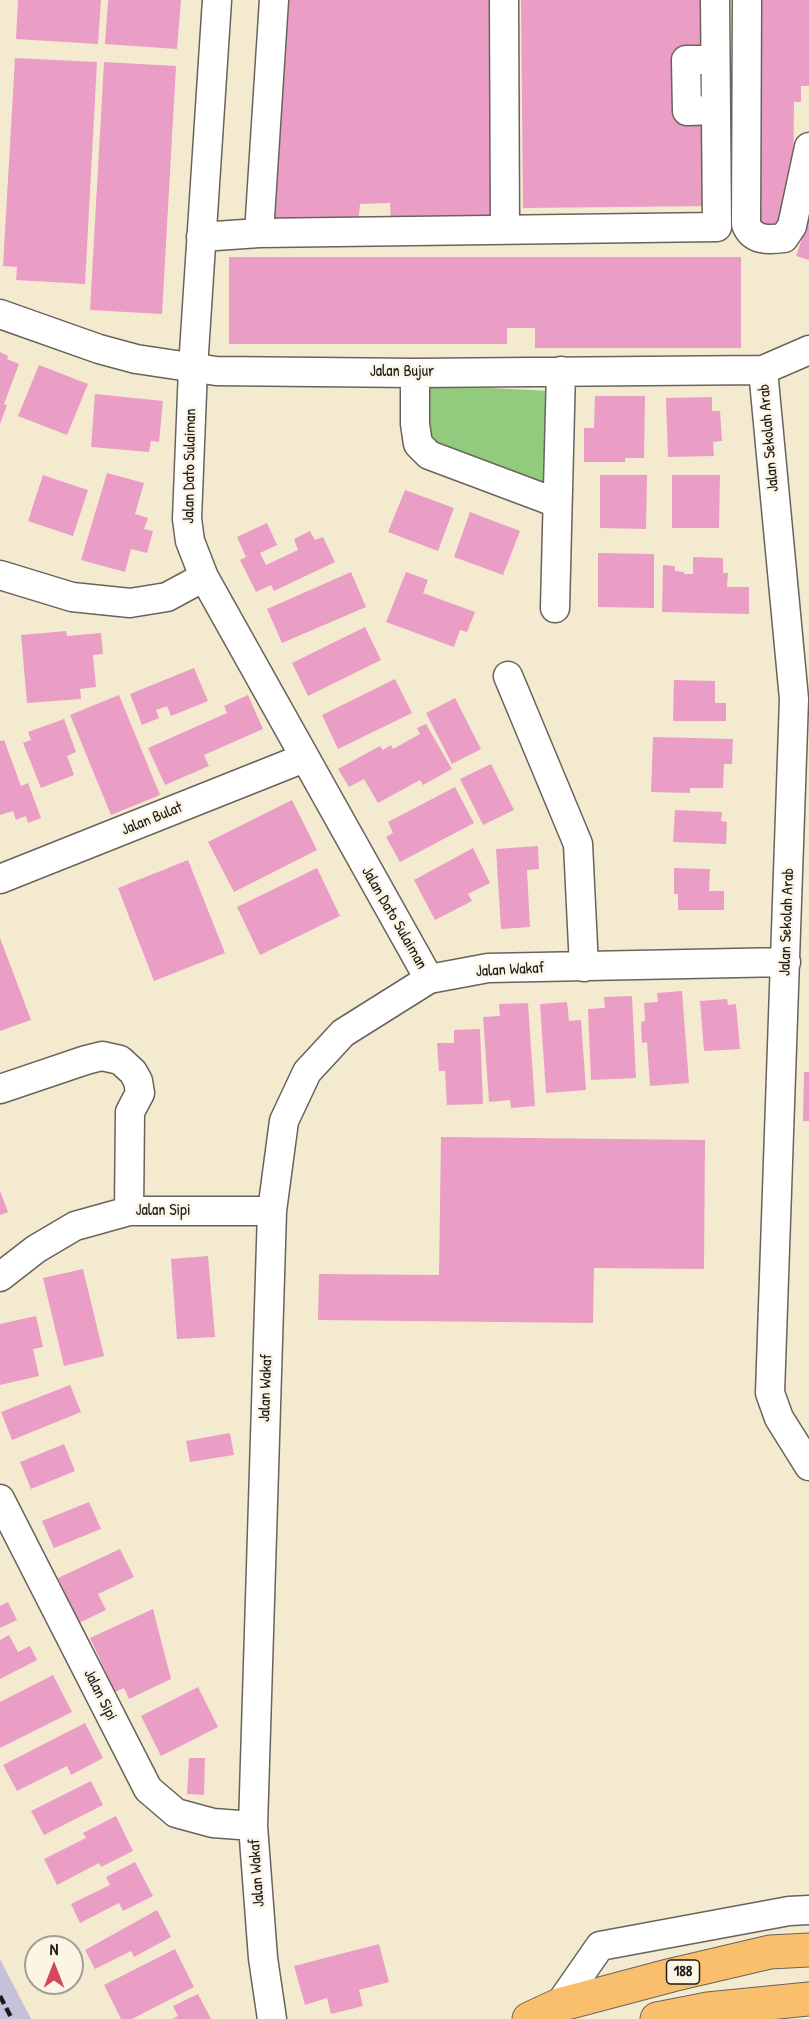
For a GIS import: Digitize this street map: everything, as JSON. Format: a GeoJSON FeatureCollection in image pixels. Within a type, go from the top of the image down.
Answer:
{"type":"FeatureCollection","features":[{"type":"Feature","properties":{"kind":"highway","name":"188"},"geometry":{"type":"LineString","coordinates":[[529,2019],[559,2005],[672,1975],[770,1952],[809,1950]]}},
{"type":"Feature","properties":{"kind":"highway"},"geometry":{"type":"LineString","coordinates":[[657,2019],[809,2000]]}},
{"type":"Feature","properties":{"kind":"highway"},"geometry":{"type":"LineString","coordinates":[[522,2019],[559,2005]]}},
{"type":"Feature","properties":{"kind":"street","name":"Jalan Dato Sulaiman"},"geometry":{"type":"LineString","coordinates":[[217,0],[193,368],[187,519],[190,541],[204,577],[429,979]]}},
{"type":"Feature","properties":{"kind":"street"},"geometry":{"type":"LineString","coordinates":[[260,233],[274,0]]}},
{"type":"Feature","properties":{"kind":"street"},"geometry":{"type":"LineString","coordinates":[[504,0],[505,229]]}},
{"type":"Feature","properties":{"kind":"street"},"geometry":{"type":"LineString","coordinates":[[201,237],[360,231],[717,227],[715,0]]}},
{"type":"Feature","properties":{"kind":"street"},"geometry":{"type":"LineString","coordinates":[[747,0],[746,224],[749,232],[757,238],[784,238],[792,226],[809,147]]}},
{"type":"Feature","properties":{"kind":"street","name":"Jalan Bujur"},"geometry":{"type":"LineString","coordinates":[[0,314],[99,349],[136,359],[216,371],[415,373],[763,370],[809,350]]}},
{"type":"Feature","properties":{"kind":"street","name":"Jalan Sekolah Arab"},"geometry":{"type":"LineString","coordinates":[[763,370],[802,702],[786,962],[770,1393],[779,1418],[809,1466]]}},
{"type":"Feature","properties":{"kind":"street"},"geometry":{"type":"LineString","coordinates":[[555,608],[561,371]]}},
{"type":"Feature","properties":{"kind":"street"},"geometry":{"type":"LineString","coordinates":[[415,373],[415,424],[418,444],[429,455],[557,503]]}},
{"type":"Feature","properties":{"kind":"street"},"geometry":{"type":"LineString","coordinates":[[0,575],[72,597],[130,603],[167,597],[204,577]]}},
{"type":"Feature","properties":{"kind":"street"},"geometry":{"type":"LineString","coordinates":[[508,676],[578,844],[584,967]]}},
{"type":"Feature","properties":{"kind":"street","name":"Jalan Bulat"},"geometry":{"type":"LineString","coordinates":[[0,879],[304,758]]}},
{"type":"Feature","properties":{"kind":"street","name":"Jalan Wakaf"},"geometry":{"type":"LineString","coordinates":[[272,2019],[263,1958],[253,1826],[272,1210],[284,1121],[307,1071],[343,1033],[429,979],[488,968],[786,962]]}},
{"type":"Feature","properties":{"kind":"street"},"geometry":{"type":"LineString","coordinates":[[0,1089],[102,1056],[120,1060],[133,1072],[138,1081],[140,1093],[130,1112],[129,1210]]}},
{"type":"Feature","properties":{"kind":"street","name":"Jalan Sipi"},"geometry":{"type":"LineString","coordinates":[[0,1277],[36,1249],[75,1226],[129,1210],[272,1210]]}},
{"type":"Feature","properties":{"kind":"street","name":"Jalan Sipi"},"geometry":{"type":"LineString","coordinates":[[0,1499],[148,1789],[176,1813],[213,1823],[253,1826]]}},
{"type":"Feature","properties":{"kind":"street"},"geometry":{"type":"LineString","coordinates":[[559,2005],[600,1946],[789,1911],[809,1910]]}},
{"type":"Feature","properties":{"kind":"shaded area"},"geometry":{"type":"Polygon","coordinates":[[[0,1959],[31,2019],[0,2019],[0,1959]]]}},
{"type":"Feature","properties":{"kind":"green space"},"geometry":{"type":"Polygon","coordinates":[[[424,385],[552,391],[543,484],[435,447],[426,433],[424,385]]]}},
{"type":"Feature","properties":{"kind":"building"},"geometry":{"type":"Polygon","coordinates":[[[18,0],[101,0],[98,44],[16,39],[18,0]]]}},
{"type":"Feature","properties":{"kind":"building"},"geometry":{"type":"Polygon","coordinates":[[[108,0],[181,0],[177,49],[105,44],[108,0]]]}},
{"type":"Feature","properties":{"kind":"building"},"geometry":{"type":"Polygon","coordinates":[[[287,0],[497,0],[500,222],[391,224],[390,203],[360,204],[358,225],[272,225],[287,0]]]}},
{"type":"Feature","properties":{"kind":"building"},"geometry":{"type":"Polygon","coordinates":[[[521,0],[710,0],[713,206],[523,208],[521,0]]]}},
{"type":"Feature","properties":{"kind":"building"},"geometry":{"type":"Polygon","coordinates":[[[753,0],[809,0],[809,86],[801,86],[801,102],[794,102],[793,185],[786,233],[752,234],[753,0]]]}},
{"type":"Feature","properties":{"kind":"building"},"geometry":{"type":"Polygon","coordinates":[[[15,58],[97,62],[85,284],[16,280],[17,267],[3,266],[15,58]]]}},
{"type":"Feature","properties":{"kind":"building"},"geometry":{"type":"Polygon","coordinates":[[[104,62],[176,66],[162,314],[90,310],[104,62]]]}},
{"type":"Feature","properties":{"kind":"building"},"geometry":{"type":"Polygon","coordinates":[[[809,218],[809,260],[796,256],[809,218]]]}},
{"type":"Feature","properties":{"kind":"building"},"geometry":{"type":"Polygon","coordinates":[[[229,257],[741,257],[741,348],[535,348],[535,328],[507,328],[507,344],[229,344],[229,257]]]}},
{"type":"Feature","properties":{"kind":"building"},"geometry":{"type":"Polygon","coordinates":[[[0,352],[8,356],[7,359],[19,364],[4,404],[7,405],[0,424],[0,352]]]}},
{"type":"Feature","properties":{"kind":"building"},"geometry":{"type":"Polygon","coordinates":[[[39,365],[88,384],[67,435],[18,416],[39,365]]]}},
{"type":"Feature","properties":{"kind":"building"},"geometry":{"type":"Polygon","coordinates":[[[95,394],[163,401],[159,442],[151,441],[149,452],[91,447],[95,394]]]}},
{"type":"Feature","properties":{"kind":"building"},"geometry":{"type":"Polygon","coordinates":[[[595,396],[645,396],[644,458],[625,458],[625,462],[584,462],[584,428],[594,428],[595,396]]]}},
{"type":"Feature","properties":{"kind":"building"},"geometry":{"type":"Polygon","coordinates":[[[712,397],[712,411],[720,411],[722,441],[713,442],[714,456],[668,457],[666,398],[712,397]]]}},
{"type":"Feature","properties":{"kind":"building"},"geometry":{"type":"Polygon","coordinates":[[[107,473],[144,483],[135,514],[148,518],[144,529],[153,531],[147,553],[131,549],[125,572],[81,560],[107,473]]]}},
{"type":"Feature","properties":{"kind":"building"},"geometry":{"type":"Polygon","coordinates":[[[43,475],[88,490],[73,536],[28,521],[43,475]]]}},
{"type":"Feature","properties":{"kind":"building"},"geometry":{"type":"Polygon","coordinates":[[[600,475],[647,475],[646,529],[600,528],[600,475]]]}},
{"type":"Feature","properties":{"kind":"building"},"geometry":{"type":"Polygon","coordinates":[[[672,475],[720,475],[719,528],[672,528],[672,475]]]}},
{"type":"Feature","properties":{"kind":"building"},"geometry":{"type":"Polygon","coordinates":[[[405,490],[454,508],[438,551],[388,532],[405,490]]]}},
{"type":"Feature","properties":{"kind":"building"},"geometry":{"type":"Polygon","coordinates":[[[470,512],[520,531],[503,575],[454,557],[470,512]]]}},
{"type":"Feature","properties":{"kind":"building"},"geometry":{"type":"Polygon","coordinates":[[[267,523],[277,545],[260,553],[266,565],[298,550],[294,539],[310,531],[315,540],[323,537],[335,562],[274,591],[271,585],[256,592],[240,560],[246,557],[237,537],[267,523]]]}},
{"type":"Feature","properties":{"kind":"building"},"geometry":{"type":"Polygon","coordinates":[[[598,553],[654,554],[654,608],[598,607],[598,553]]]}},
{"type":"Feature","properties":{"kind":"building"},"geometry":{"type":"Polygon","coordinates":[[[693,557],[723,558],[723,573],[728,573],[727,587],[749,587],[749,614],[662,612],[663,565],[675,566],[675,571],[684,572],[684,574],[693,574],[693,557]]]}},
{"type":"Feature","properties":{"kind":"building"},"geometry":{"type":"Polygon","coordinates":[[[351,572],[366,607],[282,643],[267,609],[351,572]]]}},
{"type":"Feature","properties":{"kind":"building"},"geometry":{"type":"Polygon","coordinates":[[[406,572],[428,580],[423,593],[475,612],[467,632],[460,630],[454,647],[386,622],[406,572]]]}},
{"type":"Feature","properties":{"kind":"building"},"geometry":{"type":"Polygon","coordinates":[[[365,627],[381,660],[308,696],[292,663],[365,627]]]}},
{"type":"Feature","properties":{"kind":"building"},"geometry":{"type":"Polygon","coordinates":[[[66,631],[67,636],[101,633],[103,654],[93,655],[96,687],[80,689],[81,699],[27,703],[21,635],[66,631]]]}},
{"type":"Feature","properties":{"kind":"building"},"geometry":{"type":"Polygon","coordinates":[[[194,668],[208,701],[171,716],[167,706],[156,710],[159,718],[142,725],[130,694],[194,668]]]}},
{"type":"Feature","properties":{"kind":"building"},"geometry":{"type":"Polygon","coordinates":[[[395,679],[412,713],[338,749],[322,715],[395,679]]]}},
{"type":"Feature","properties":{"kind":"building"},"geometry":{"type":"Polygon","coordinates":[[[674,680],[715,681],[715,703],[726,703],[726,721],[673,721],[674,680]]]}},
{"type":"Feature","properties":{"kind":"building"},"geometry":{"type":"Polygon","coordinates":[[[119,695],[160,795],[111,815],[70,715],[119,695]]]}},
{"type":"Feature","properties":{"kind":"building"},"geometry":{"type":"Polygon","coordinates":[[[248,695],[263,729],[204,755],[209,766],[165,785],[148,748],[227,713],[224,706],[248,695]]]}},
{"type":"Feature","properties":{"kind":"building"},"geometry":{"type":"Polygon","coordinates":[[[455,698],[481,749],[452,764],[426,713],[455,698]]]}},
{"type":"Feature","properties":{"kind":"building"},"geometry":{"type":"Polygon","coordinates":[[[64,719],[76,752],[67,756],[74,775],[41,788],[23,743],[31,740],[28,732],[64,719]]]}},
{"type":"Feature","properties":{"kind":"building"},"geometry":{"type":"Polygon","coordinates":[[[426,724],[452,769],[423,785],[420,780],[378,803],[364,779],[349,787],[338,769],[380,746],[383,750],[391,745],[393,749],[420,734],[417,728],[426,724]]]}},
{"type":"Feature","properties":{"kind":"building"},"geometry":{"type":"Polygon","coordinates":[[[653,737],[733,739],[732,764],[724,764],[723,788],[690,788],[690,793],[651,792],[653,737]]]}},
{"type":"Feature","properties":{"kind":"building"},"geometry":{"type":"Polygon","coordinates":[[[4,740],[21,786],[28,783],[41,818],[28,823],[26,816],[16,820],[13,811],[0,815],[0,741],[4,740]]]}},
{"type":"Feature","properties":{"kind":"building"},"geometry":{"type":"Polygon","coordinates":[[[491,764],[514,810],[483,825],[460,779],[491,764]]]}},
{"type":"Feature","properties":{"kind":"building"},"geometry":{"type":"Polygon","coordinates":[[[455,787],[474,823],[400,862],[386,837],[393,833],[388,822],[455,787]]]}},
{"type":"Feature","properties":{"kind":"building"},"geometry":{"type":"Polygon","coordinates":[[[292,800],[317,850],[234,892],[208,842],[292,800]]]}},
{"type":"Feature","properties":{"kind":"building"},"geometry":{"type":"Polygon","coordinates":[[[675,810],[722,812],[721,821],[727,822],[726,844],[673,842],[675,810]]]}},
{"type":"Feature","properties":{"kind":"building"},"geometry":{"type":"Polygon","coordinates":[[[538,846],[539,869],[527,870],[530,927],[501,929],[496,849],[538,846]]]}},
{"type":"Feature","properties":{"kind":"building"},"geometry":{"type":"Polygon","coordinates":[[[473,848],[490,883],[468,894],[472,901],[435,920],[414,880],[473,848]]]}},
{"type":"Feature","properties":{"kind":"building"},"geometry":{"type":"Polygon","coordinates":[[[188,860],[225,953],[154,981],[118,888],[188,860]]]}},
{"type":"Feature","properties":{"kind":"building"},"geometry":{"type":"Polygon","coordinates":[[[317,868],[340,916],[260,955],[237,907],[317,868]]]}},
{"type":"Feature","properties":{"kind":"building"},"geometry":{"type":"Polygon","coordinates":[[[674,868],[710,869],[709,891],[724,891],[724,910],[678,910],[678,894],[674,894],[674,868]]]}},
{"type":"Feature","properties":{"kind":"building"},"geometry":{"type":"Polygon","coordinates":[[[0,938],[31,1020],[0,1031],[0,938]]]}},
{"type":"Feature","properties":{"kind":"building"},"geometry":{"type":"Polygon","coordinates":[[[682,991],[689,1083],[650,1086],[647,1042],[642,1043],[641,1022],[645,1021],[644,1003],[658,1002],[657,993],[682,991]]]}},
{"type":"Feature","properties":{"kind":"building"},"geometry":{"type":"Polygon","coordinates":[[[632,996],[636,1078],[591,1080],[588,1009],[605,1008],[604,997],[632,996]]]}},
{"type":"Feature","properties":{"kind":"building"},"geometry":{"type":"Polygon","coordinates":[[[727,999],[728,1005],[736,1004],[740,1049],[704,1051],[700,1001],[727,999]]]}},
{"type":"Feature","properties":{"kind":"building"},"geometry":{"type":"Polygon","coordinates":[[[567,1002],[569,1021],[581,1020],[586,1090],[546,1093],[540,1004],[567,1002]]]}},
{"type":"Feature","properties":{"kind":"building"},"geometry":{"type":"Polygon","coordinates":[[[528,1003],[535,1106],[511,1108],[510,1100],[489,1102],[483,1017],[500,1016],[499,1004],[528,1003]]]}},
{"type":"Feature","properties":{"kind":"building"},"geometry":{"type":"Polygon","coordinates":[[[480,1029],[483,1104],[447,1105],[445,1071],[439,1071],[437,1043],[454,1043],[454,1030],[480,1029]]]}},
{"type":"Feature","properties":{"kind":"building"},"geometry":{"type":"Polygon","coordinates":[[[804,1072],[809,1072],[809,1121],[803,1121],[804,1072]]]}},
{"type":"Feature","properties":{"kind":"building"},"geometry":{"type":"Polygon","coordinates":[[[441,1137],[705,1140],[704,1269],[594,1268],[593,1323],[318,1320],[319,1274],[439,1275],[441,1137]]]}},
{"type":"Feature","properties":{"kind":"building"},"geometry":{"type":"Polygon","coordinates":[[[0,1191],[8,1212],[0,1215],[0,1191]]]}},
{"type":"Feature","properties":{"kind":"building"},"geometry":{"type":"Polygon","coordinates":[[[208,1256],[215,1337],[177,1339],[171,1259],[208,1256]]]}},
{"type":"Feature","properties":{"kind":"building"},"geometry":{"type":"Polygon","coordinates":[[[83,1269],[104,1356],[64,1366],[43,1278],[83,1269]]]}},
{"type":"Feature","properties":{"kind":"building"},"geometry":{"type":"Polygon","coordinates":[[[36,1316],[43,1347],[33,1349],[39,1376],[0,1385],[0,1324],[36,1316]]]}},
{"type":"Feature","properties":{"kind":"building"},"geometry":{"type":"Polygon","coordinates":[[[70,1385],[81,1412],[12,1440],[1,1412],[70,1385]]]}},
{"type":"Feature","properties":{"kind":"building"},"geometry":{"type":"Polygon","coordinates":[[[230,1433],[234,1455],[190,1462],[186,1441],[230,1433]]]}},
{"type":"Feature","properties":{"kind":"building"},"geometry":{"type":"Polygon","coordinates":[[[64,1444],[75,1471],[31,1489],[20,1462],[64,1444]]]}},
{"type":"Feature","properties":{"kind":"building"},"geometry":{"type":"Polygon","coordinates":[[[89,1502],[101,1529],[54,1548],[42,1521],[89,1502]]]}},
{"type":"Feature","properties":{"kind":"building"},"geometry":{"type":"Polygon","coordinates":[[[120,1549],[134,1577],[98,1594],[106,1610],[79,1623],[58,1578],[120,1549]]]}},
{"type":"Feature","properties":{"kind":"building"},"geometry":{"type":"Polygon","coordinates":[[[8,1602],[17,1620],[0,1628],[0,1606],[8,1602]]]}},
{"type":"Feature","properties":{"kind":"building"},"geometry":{"type":"Polygon","coordinates":[[[153,1609],[171,1679],[129,1699],[124,1688],[115,1692],[90,1638],[153,1609]]]}},
{"type":"Feature","properties":{"kind":"building"},"geometry":{"type":"Polygon","coordinates":[[[9,1635],[18,1652],[30,1646],[37,1660],[0,1679],[0,1640],[9,1635]]]}},
{"type":"Feature","properties":{"kind":"building"},"geometry":{"type":"Polygon","coordinates":[[[53,1675],[72,1712],[0,1748],[0,1702],[53,1675]]]}},
{"type":"Feature","properties":{"kind":"building"},"geometry":{"type":"Polygon","coordinates":[[[198,1687],[218,1727],[161,1756],[141,1716],[198,1687]]]}},
{"type":"Feature","properties":{"kind":"building"},"geometry":{"type":"Polygon","coordinates":[[[85,1723],[103,1758],[71,1775],[67,1766],[17,1791],[3,1765],[85,1723]]]}},
{"type":"Feature","properties":{"kind":"building"},"geometry":{"type":"Polygon","coordinates":[[[189,1758],[205,1758],[204,1795],[187,1794],[189,1758]]]}},
{"type":"Feature","properties":{"kind":"building"},"geometry":{"type":"Polygon","coordinates":[[[91,1781],[103,1805],[44,1835],[31,1811],[91,1781]]]}},
{"type":"Feature","properties":{"kind":"building"},"geometry":{"type":"Polygon","coordinates":[[[116,1816],[133,1851],[101,1867],[99,1863],[57,1885],[44,1859],[86,1838],[83,1833],[116,1816]]]}},
{"type":"Feature","properties":{"kind":"building"},"geometry":{"type":"Polygon","coordinates":[[[135,1862],[153,1896],[123,1911],[119,1903],[80,1923],[71,1904],[110,1885],[106,1877],[135,1862]]]}},
{"type":"Feature","properties":{"kind":"building"},"geometry":{"type":"Polygon","coordinates":[[[157,1910],[171,1937],[134,1957],[131,1951],[95,1969],[85,1950],[157,1910]]]}},
{"type":"Feature","properties":{"kind":"building"},"geometry":{"type":"Polygon","coordinates":[[[379,1944],[389,1982],[359,1990],[363,2006],[331,2014],[327,1998],[305,2005],[294,1966],[379,1944]]]}},
{"type":"Feature","properties":{"kind":"building"},"geometry":{"type":"Polygon","coordinates":[[[175,1949],[194,1987],[132,2019],[121,2019],[104,1985],[175,1949]]]}},
{"type":"Feature","properties":{"kind":"building"},"geometry":{"type":"Polygon","coordinates":[[[198,1994],[211,2019],[172,2019],[178,2016],[173,2006],[198,1994]]]}},
{"type":"Feature","properties":{"kind":"railway"},"geometry":{"type":"LineString","coordinates":[[0,1996],[12,2019]]}}]}
